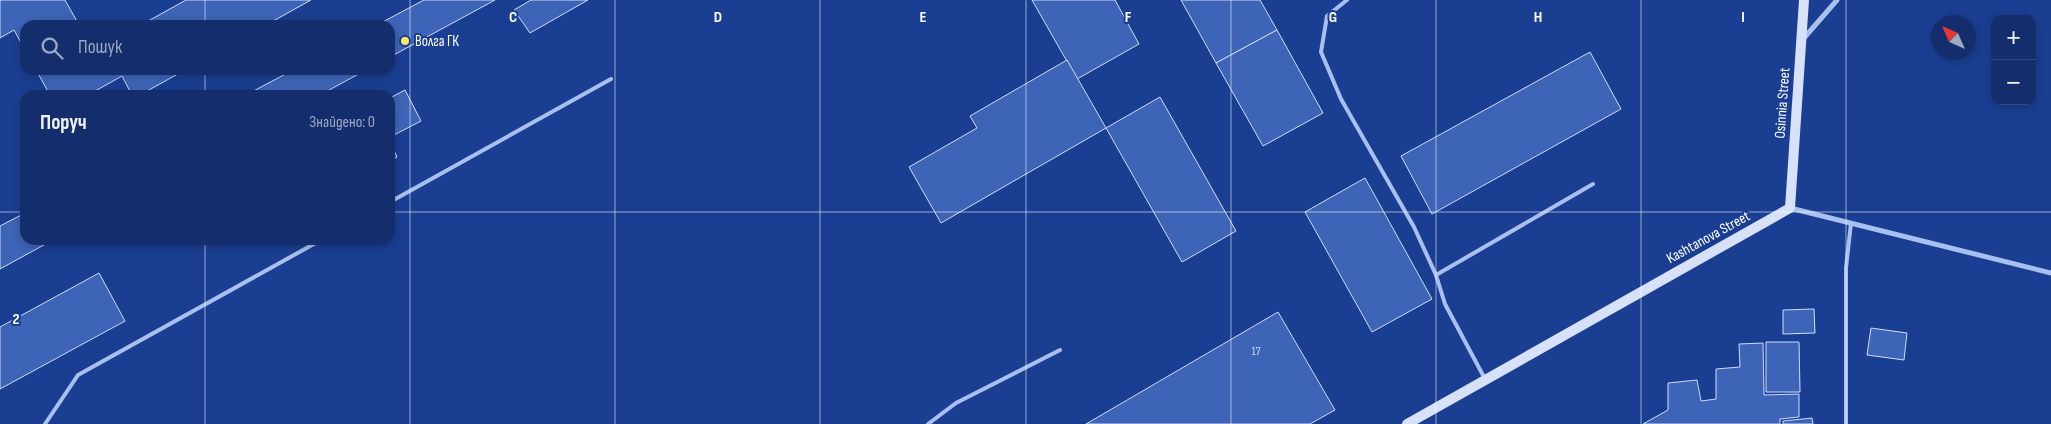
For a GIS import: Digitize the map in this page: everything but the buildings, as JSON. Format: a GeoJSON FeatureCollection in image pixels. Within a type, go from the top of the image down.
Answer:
{"type":"FeatureCollection","features":[{"type":"Feature","properties":{"kind":"street","name":"Osinnia Street"},"geometry":{"type":"LineString","coordinates":[[1790,208],[1804,0]]}},
{"type":"Feature","properties":{"kind":"street"},"geometry":{"type":"LineString","coordinates":[[1802,40],[1837,0]]}},
{"type":"Feature","properties":{"kind":"street"},"geometry":{"type":"LineString","coordinates":[[1790,208],[2051,273]]}},
{"type":"Feature","properties":{"kind":"street","name":"Kashtanova Street"},"geometry":{"type":"LineString","coordinates":[[1406,424],[1790,208]]}},
{"type":"Feature","properties":{"kind":"lane"},"geometry":{"type":"LineString","coordinates":[[1347,0],[1327,16],[1321,52],[1341,99],[1414,227],[1436,275],[1445,304],[1485,380]]}},
{"type":"Feature","properties":{"kind":"lane"},"geometry":{"type":"LineString","coordinates":[[395,199],[611,79]]}},
{"type":"Feature","properties":{"kind":"lane"},"geometry":{"type":"LineString","coordinates":[[1436,275],[1593,184]]}},
{"type":"Feature","properties":{"kind":"lane"},"geometry":{"type":"LineString","coordinates":[[1846,424],[1846,268],[1851,223]]}},
{"type":"Feature","properties":{"kind":"lane"},"geometry":{"type":"LineString","coordinates":[[45,424],[78,375],[312,245]]}},
{"type":"Feature","properties":{"kind":"lane"},"geometry":{"type":"LineString","coordinates":[[928,424],[956,403],[1060,350]]}},
{"type":"Feature","properties":{"kind":"place","name":"Волга ГК"},"geometry":{"type":"Point","coordinates":[405,41]}}]}
